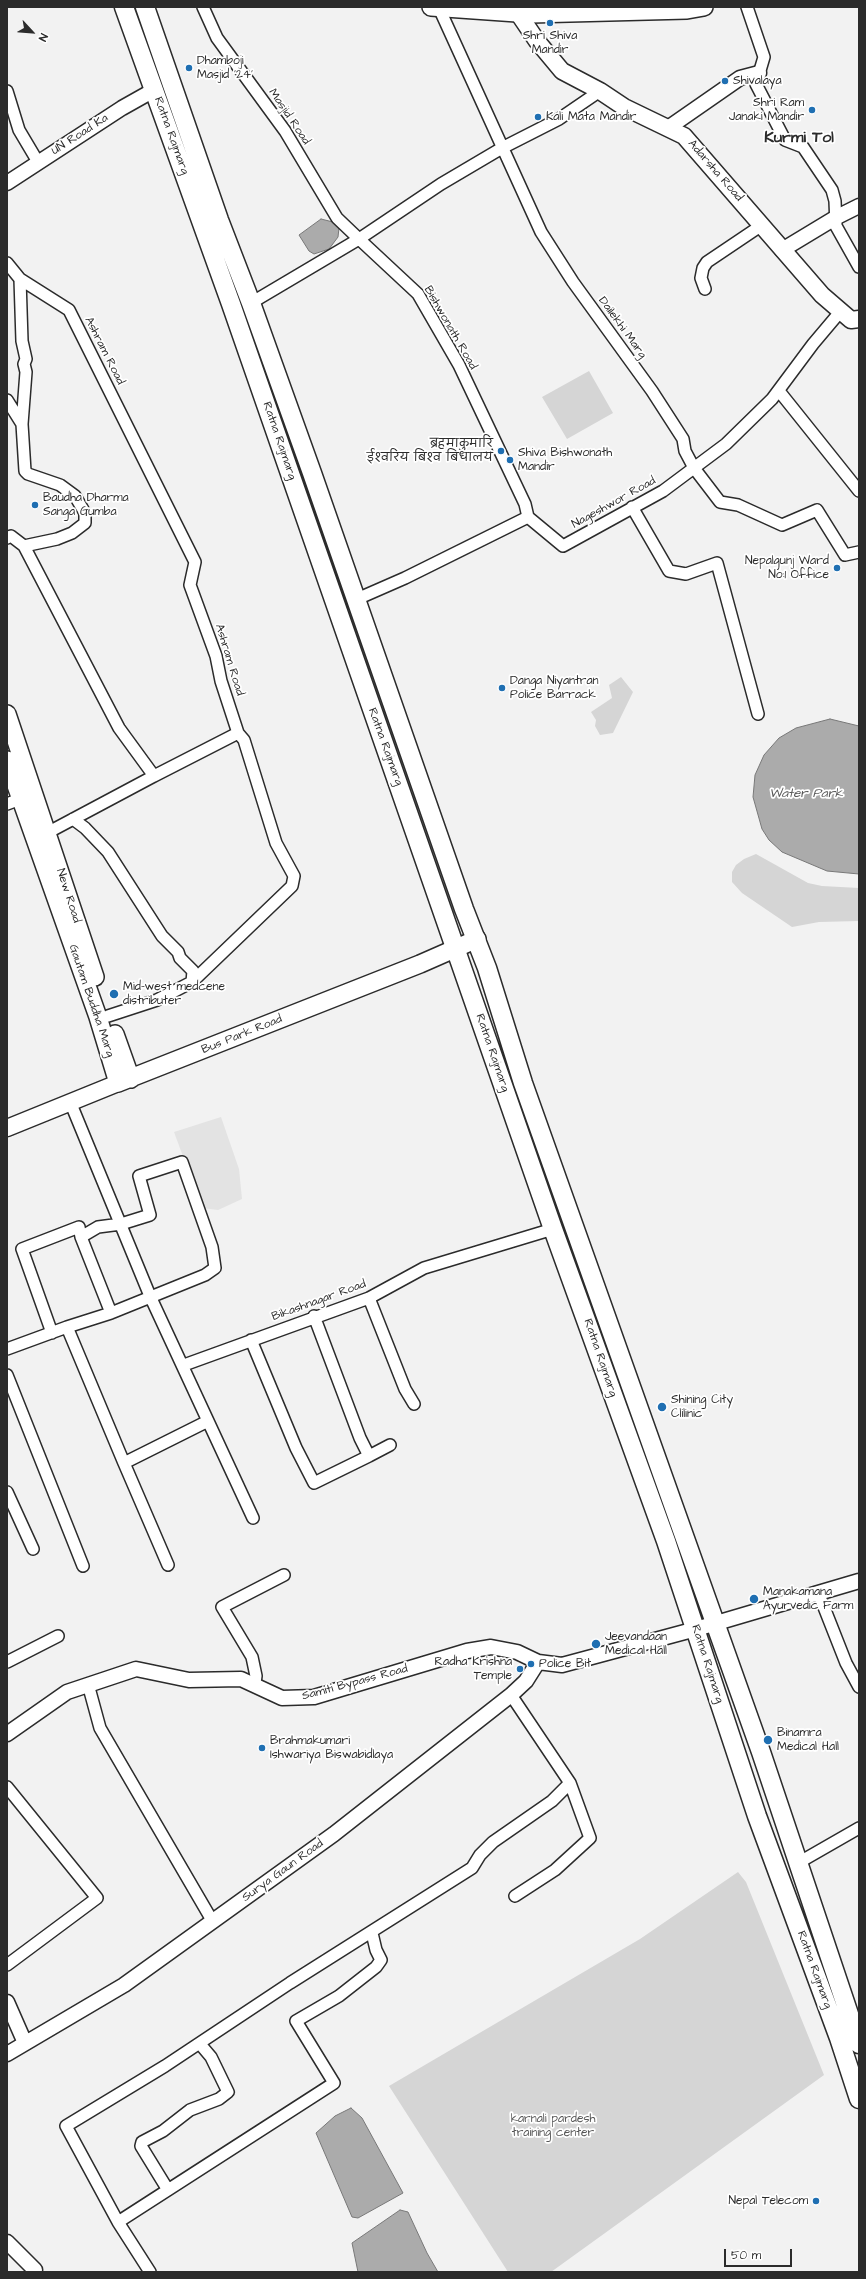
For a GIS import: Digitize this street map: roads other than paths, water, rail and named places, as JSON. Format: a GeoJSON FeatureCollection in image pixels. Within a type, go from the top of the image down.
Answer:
{"type":"FeatureCollection","features":[{"type":"Feature","properties":{"kind":"highway","name":"Ratna Rajmarg"},"geometry":{"type":"LineString","coordinates":[[124,7],[234,311],[553,1229],[578,1292],[696,1629],[757,1816],[839,2038],[859,2099]]}},
{"type":"Feature","properties":{"kind":"highway","name":"Ratna Rajmarg"},"geometry":{"type":"LineString","coordinates":[[145,7],[219,220],[251,302],[357,599],[464,909],[476,939],[523,1083],[715,1624],[859,2044]]}},
{"type":"Feature","properties":{"kind":"highway"},"geometry":{"type":"LineString","coordinates":[[578,1292],[595,1284]]}},
{"type":"Feature","properties":{"kind":"main road"},"geometry":{"type":"LineString","coordinates":[[435,7],[515,11],[687,10],[704,7]]}},
{"type":"Feature","properties":{"kind":"main road","name":"Adarsha Road"},"geometry":{"type":"LineString","coordinates":[[515,11],[562,71],[600,91],[624,107],[684,136],[817,290],[840,312],[851,320],[859,319]]}},
{"type":"Feature","properties":{"kind":"main road"},"geometry":{"type":"LineString","coordinates":[[154,90],[171,84]]}},
{"type":"Feature","properties":{"kind":"main road","name":"New Road"},"geometry":{"type":"LineString","coordinates":[[7,714],[108,1016],[124,1081]]}},
{"type":"Feature","properties":{"kind":"main road","name":"Gautam Buddha Marg"},"geometry":{"type":"LineString","coordinates":[[7,760],[13,801],[124,1081]]}},
{"type":"Feature","properties":{"kind":"main road","name":"Bus Park Road"},"geometry":{"type":"LineString","coordinates":[[7,1128],[71,1104],[124,1081],[456,949],[476,939]]}},
{"type":"Feature","properties":{"kind":"street","name":"Masjid Road"},"geometry":{"type":"LineString","coordinates":[[203,7],[217,38],[285,131],[337,218],[359,239]]}},
{"type":"Feature","properties":{"kind":"street","name":"Dailekhi Marg"},"geometry":{"type":"LineString","coordinates":[[435,7],[541,232],[573,282],[652,391],[679,433],[694,468],[720,502],[738,505],[782,525],[817,510],[845,555],[859,552]]}},
{"type":"Feature","properties":{"kind":"street"},"geometry":{"type":"LineString","coordinates":[[747,7],[764,57],[756,84],[770,114],[785,140],[803,147],[832,190],[836,226],[859,267]]}},
{"type":"Feature","properties":{"kind":"street"},"geometry":{"type":"LineString","coordinates":[[668,128],[740,78],[759,73]]}},
{"type":"Feature","properties":{"kind":"street","name":"UN Road Ka"},"geometry":{"type":"LineString","coordinates":[[7,183],[122,108],[154,90]]}},
{"type":"Feature","properties":{"kind":"street"},"geometry":{"type":"LineString","coordinates":[[7,91],[19,130],[38,162]]}},
{"type":"Feature","properties":{"kind":"street"},"geometry":{"type":"LineString","coordinates":[[251,302],[359,239],[441,184],[502,148],[559,119],[600,91]]}},
{"type":"Feature","properties":{"kind":"street"},"geometry":{"type":"LineString","coordinates":[[782,250],[835,218],[859,206]]}},
{"type":"Feature","properties":{"kind":"street"},"geometry":{"type":"LineString","coordinates":[[706,289],[701,278],[703,268],[707,262],[762,225]]}},
{"type":"Feature","properties":{"kind":"street","name":"Bishwonath Road"},"geometry":{"type":"LineString","coordinates":[[359,239],[418,294],[458,365],[525,504],[528,517]]}},
{"type":"Feature","properties":{"kind":"street","name":"Ashram Road"},"geometry":{"type":"LineString","coordinates":[[7,263],[20,279],[69,310],[195,562],[190,585],[216,656],[221,681],[238,733],[244,740],[276,843],[294,876],[292,886],[192,982],[158,1000],[108,1016]]}},
{"type":"Feature","properties":{"kind":"street"},"geometry":{"type":"LineString","coordinates":[[20,279],[22,341],[26,359],[22,424],[25,471],[28,474],[60,485],[76,496],[85,513],[85,523],[72,533],[57,539],[24,546]]}},
{"type":"Feature","properties":{"kind":"street","name":"Nageshwor Road"},"geometry":{"type":"LineString","coordinates":[[528,517],[563,546],[663,491],[726,444],[779,391],[813,344],[840,312]]}},
{"type":"Feature","properties":{"kind":"street"},"geometry":{"type":"LineString","coordinates":[[779,391],[859,491]]}},
{"type":"Feature","properties":{"kind":"street"},"geometry":{"type":"LineString","coordinates":[[7,400],[22,424]]}},
{"type":"Feature","properties":{"kind":"street"},"geometry":{"type":"LineString","coordinates":[[632,507],[669,571],[686,574],[717,563],[758,714]]}},
{"type":"Feature","properties":{"kind":"street"},"geometry":{"type":"LineString","coordinates":[[357,599],[405,578],[528,517]]}},
{"type":"Feature","properties":{"kind":"street"},"geometry":{"type":"LineString","coordinates":[[7,538],[11,536],[24,546],[120,728],[154,776]]}},
{"type":"Feature","properties":{"kind":"street"},"geometry":{"type":"LineString","coordinates":[[48,833],[238,733]]}},
{"type":"Feature","properties":{"kind":"street"},"geometry":{"type":"LineString","coordinates":[[73,819],[85,828],[108,852],[162,936],[178,952],[180,958],[193,971],[192,982]]}},
{"type":"Feature","properties":{"kind":"street"},"geometry":{"type":"LineString","coordinates":[[71,1104],[150,1296],[184,1365],[253,1518]]}},
{"type":"Feature","properties":{"kind":"street"},"geometry":{"type":"LineString","coordinates":[[7,1349],[111,1313],[205,1275],[215,1268],[212,1247],[182,1162],[139,1176],[150,1215],[120,1224],[109,1224],[98,1227],[81,1237]]}},
{"type":"Feature","properties":{"kind":"street"},"geometry":{"type":"LineString","coordinates":[[52,1333],[22,1248],[79,1227],[81,1237],[111,1313]]}},
{"type":"Feature","properties":{"kind":"street","name":"Bikashnagar Road"},"geometry":{"type":"LineString","coordinates":[[184,1365],[314,1316],[369,1298],[424,1268],[553,1229]]}},
{"type":"Feature","properties":{"kind":"street"},"geometry":{"type":"LineString","coordinates":[[369,1298],[405,1389],[414,1404]]}},
{"type":"Feature","properties":{"kind":"street"},"geometry":{"type":"LineString","coordinates":[[314,1316],[360,1438],[369,1456]]}},
{"type":"Feature","properties":{"kind":"street"},"geometry":{"type":"LineString","coordinates":[[67,1327],[168,1565]]}},
{"type":"Feature","properties":{"kind":"street"},"geometry":{"type":"LineString","coordinates":[[251,1340],[296,1448],[314,1483],[390,1446]]}},
{"type":"Feature","properties":{"kind":"street"},"geometry":{"type":"LineString","coordinates":[[7,1375],[83,1566]]}},
{"type":"Feature","properties":{"kind":"street"},"geometry":{"type":"LineString","coordinates":[[124,1463],[208,1421]]}},
{"type":"Feature","properties":{"kind":"street"},"geometry":{"type":"LineString","coordinates":[[7,1492],[33,1549]]}},
{"type":"Feature","properties":{"kind":"street"},"geometry":{"type":"LineString","coordinates":[[254,1683],[256,1676],[252,1657],[222,1607],[284,1575]]}},
{"type":"Feature","properties":{"kind":"street","name":"Samiti Bypass Road"},"geometry":{"type":"LineString","coordinates":[[7,1734],[67,1692],[136,1669],[189,1680],[241,1678],[254,1683],[272,1694],[296,1699],[314,1697],[467,1651],[491,1647],[517,1652],[538,1662],[562,1664],[715,1624],[859,1581]]}},
{"type":"Feature","properties":{"kind":"street"},"geometry":{"type":"LineString","coordinates":[[818,1592],[846,1663],[859,1687]]}},
{"type":"Feature","properties":{"kind":"street"},"geometry":{"type":"LineString","coordinates":[[7,1662],[58,1636]]}},
{"type":"Feature","properties":{"kind":"street","name":"Surya Gaun Road"},"geometry":{"type":"LineString","coordinates":[[7,2054],[124,1985],[334,1834],[511,1695],[526,1681],[538,1662]]}},
{"type":"Feature","properties":{"kind":"street"},"geometry":{"type":"LineString","coordinates":[[88,1684],[100,1728],[212,1922]]}},
{"type":"Feature","properties":{"kind":"street"},"geometry":{"type":"LineString","coordinates":[[511,1695],[570,1783],[590,1838],[555,1870],[515,1896]]}},
{"type":"Feature","properties":{"kind":"street"},"geometry":{"type":"LineString","coordinates":[[150,2272],[118,2222],[66,2126],[200,2044],[290,1983],[372,1933],[472,1868],[480,1855],[493,1842],[552,1801],[570,1783]]}},
{"type":"Feature","properties":{"kind":"street"},"geometry":{"type":"LineString","coordinates":[[7,1788],[97,1898],[7,1965]]}},
{"type":"Feature","properties":{"kind":"street"},"geometry":{"type":"LineString","coordinates":[[798,1863],[859,1828]]}},
{"type":"Feature","properties":{"kind":"street"},"geometry":{"type":"LineString","coordinates":[[118,2222],[334,2083],[296,2021],[339,1996],[376,1967],[381,1960],[376,1950],[372,1933]]}},
{"type":"Feature","properties":{"kind":"street"},"geometry":{"type":"LineString","coordinates":[[7,2002],[26,2043]]}},
{"type":"Feature","properties":{"kind":"street"},"geometry":{"type":"LineString","coordinates":[[168,2190],[140,2146],[142,2142],[163,2131],[190,2110],[219,2099],[228,2092],[211,2057],[200,2044]]}},
{"type":"Feature","properties":{"kind":"street"},"geometry":{"type":"LineString","coordinates":[[7,2242],[29,2264],[34,2270],[33,2272]]}},
{"type":"Feature","properties":{"kind":"water"},"geometry":{"type":"Polygon","coordinates":[[[321,219],[333,222],[339,228],[338,237],[329,249],[314,254],[309,251],[299,235],[321,219]]]}},
{"type":"Feature","properties":{"kind":"water","name":"Water Park"},"geometry":{"type":"Polygon","coordinates":[[[830,719],[859,726],[859,874],[827,871],[782,852],[769,840],[762,829],[753,797],[755,775],[764,755],[779,738],[796,728],[830,719]]]}},
{"type":"Feature","properties":{"kind":"water"},"geometry":{"type":"Polygon","coordinates":[[[351,2108],[362,2118],[403,2193],[358,2218],[352,2217],[316,2133],[335,2116],[351,2108]]]}},
{"type":"Feature","properties":{"kind":"water"},"geometry":{"type":"Polygon","coordinates":[[[400,2210],[408,2212],[427,2253],[438,2272],[358,2272],[352,2243],[400,2210]]]}},
{"type":"Feature","properties":{"kind":"place","name":"Shri Shiva Mandir"},"geometry":{"type":"Point","coordinates":[550,23]}},
{"type":"Feature","properties":{"kind":"place","name":"Dhamboji Masjid '24'"},"geometry":{"type":"Point","coordinates":[189,68]}},
{"type":"Feature","properties":{"kind":"place","name":"Shivalaya"},"geometry":{"type":"Point","coordinates":[725,81]}},
{"type":"Feature","properties":{"kind":"place","name":"Shri Ram Janaki Mandir"},"geometry":{"type":"Point","coordinates":[812,110]}},
{"type":"Feature","properties":{"kind":"place","name":"Kali Mata Mandir"},"geometry":{"type":"Point","coordinates":[538,117]}},
{"type":"Feature","properties":{"kind":"place","name":"ब्रहमाकुमारि ईश्वरिय बिश्व बिधालय"},"geometry":{"type":"Point","coordinates":[501,451]}},
{"type":"Feature","properties":{"kind":"place","name":"Shiva Bishwonath Mandir"},"geometry":{"type":"Point","coordinates":[510,460]}},
{"type":"Feature","properties":{"kind":"place","name":"Baudha Dharma Sanga Gumba"},"geometry":{"type":"Point","coordinates":[35,505]}},
{"type":"Feature","properties":{"kind":"place","name":"Nepalgunj Ward No:1 Office"},"geometry":{"type":"Point","coordinates":[837,568]}},
{"type":"Feature","properties":{"kind":"place","name":"Danga Niyantran Police Barrack"},"geometry":{"type":"Point","coordinates":[502,688]}},
{"type":"Feature","properties":{"kind":"place","name":"Mid-west medcene distributer"},"geometry":{"type":"Point","coordinates":[114,994]}},
{"type":"Feature","properties":{"kind":"place","name":"Shining City Clilinic"},"geometry":{"type":"Point","coordinates":[662,1407]}},
{"type":"Feature","properties":{"kind":"place","name":"Manakamana Ayurvedic Farm"},"geometry":{"type":"Point","coordinates":[754,1599]}},
{"type":"Feature","properties":{"kind":"place","name":"Jeevandaan Medical Hall"},"geometry":{"type":"Point","coordinates":[596,1644]}},
{"type":"Feature","properties":{"kind":"place","name":"Police Bit"},"geometry":{"type":"Point","coordinates":[531,1664]}},
{"type":"Feature","properties":{"kind":"place","name":"Radha Krishna Temple"},"geometry":{"type":"Point","coordinates":[520,1669]}},
{"type":"Feature","properties":{"kind":"place","name":"Binamra Medical Hall"},"geometry":{"type":"Point","coordinates":[768,1740]}},
{"type":"Feature","properties":{"kind":"place","name":"Brahmakumari Ishwariya Biswabidlaya"},"geometry":{"type":"Point","coordinates":[262,1748]}},
{"type":"Feature","properties":{"kind":"place","name":"Nepal Telecom"},"geometry":{"type":"Point","coordinates":[816,2201]}},
{"type":"Feature","properties":{"kind":"district","name":"Kurmi Tol"},"geometry":{"type":"Point","coordinates":[799,139]}},
{"type":"Feature","properties":{"kind":"park label","name":"karnali pardesh training center"},"geometry":{"type":"Point","coordinates":[553,2126]}}]}
